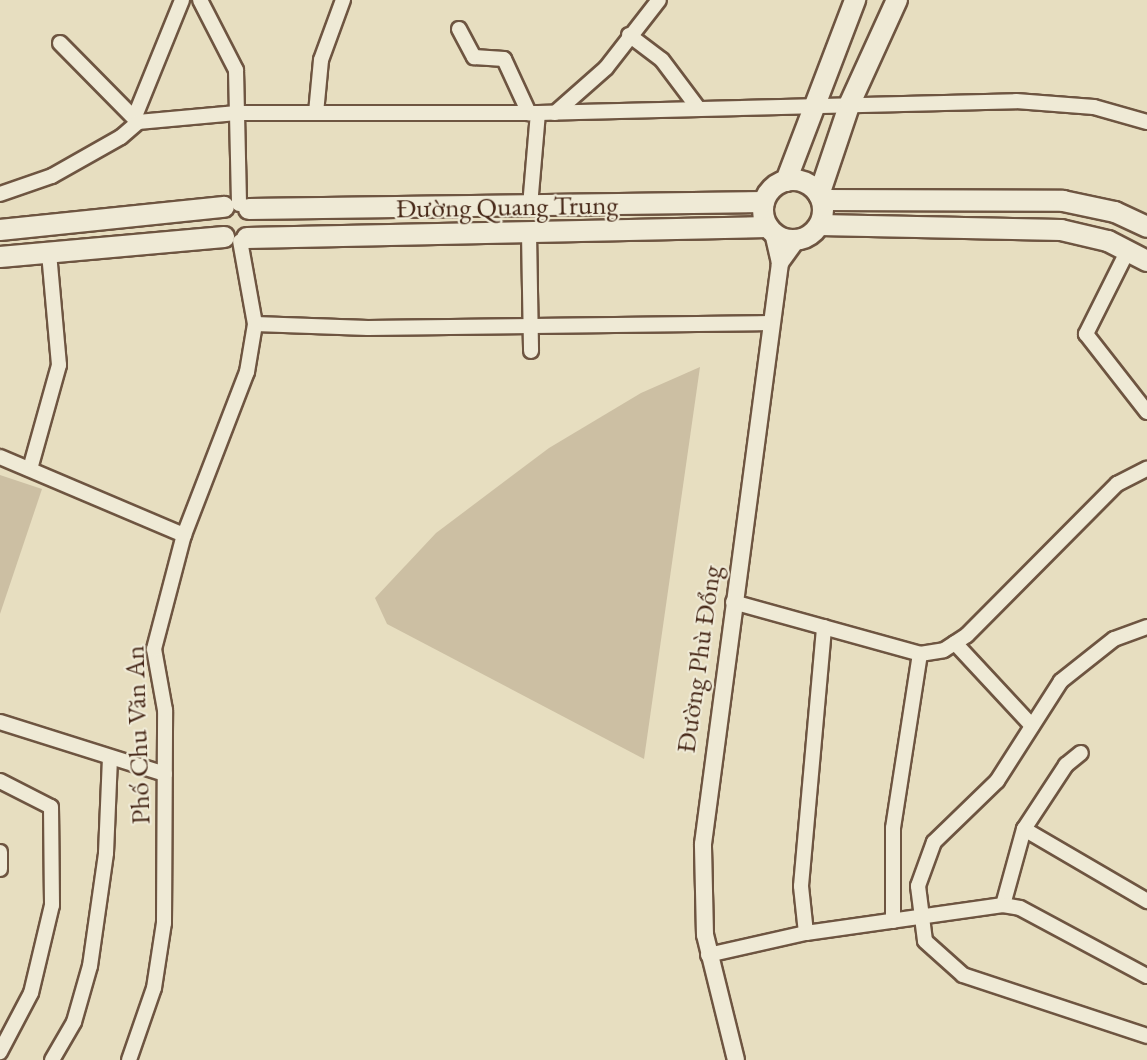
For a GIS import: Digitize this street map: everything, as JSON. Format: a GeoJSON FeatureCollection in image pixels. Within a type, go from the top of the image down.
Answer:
{"type":"FeatureCollection","features":[{"type":"Feature","properties":{"kind":"main road"},"geometry":{"type":"LineString","coordinates":[[855,0],[812,104],[786,181],[764,202],[771,230],[797,240],[820,225],[1061,230],[1128,250],[1147,261]]}},
{"type":"Feature","properties":{"kind":"main road"},"geometry":{"type":"LineString","coordinates":[[820,225],[820,198],[850,103],[897,0]]}},
{"type":"Feature","properties":{"kind":"main road"},"geometry":{"type":"LineString","coordinates":[[786,181],[805,182],[820,198],[1063,201],[1098,207],[1146,223]]}},
{"type":"Feature","properties":{"kind":"main road","name":"Đường Quang Trung"},"geometry":{"type":"LineString","coordinates":[[0,230],[238,207],[764,202]]}},
{"type":"Feature","properties":{"kind":"main road"},"geometry":{"type":"LineString","coordinates":[[238,207],[255,222],[237,238],[217,222],[238,207]]}},
{"type":"Feature","properties":{"kind":"main road","name":"Đường Quang Trung"},"geometry":{"type":"LineString","coordinates":[[0,257],[237,238],[771,230]]}},
{"type":"Feature","properties":{"kind":"street"},"geometry":{"type":"LineString","coordinates":[[0,195],[52,176],[121,137],[137,119],[182,0]]}},
{"type":"Feature","properties":{"kind":"street"},"geometry":{"type":"LineString","coordinates":[[200,0],[232,56],[240,98],[237,113],[238,207]]}},
{"type":"Feature","properties":{"kind":"street"},"geometry":{"type":"LineString","coordinates":[[316,113],[321,60],[343,0]]}},
{"type":"Feature","properties":{"kind":"street"},"geometry":{"type":"LineString","coordinates":[[555,113],[606,68],[658,0]]}},
{"type":"Feature","properties":{"kind":"street"},"geometry":{"type":"LineString","coordinates":[[459,29],[474,57],[504,59],[533,113],[530,206]]}},
{"type":"Feature","properties":{"kind":"street"},"geometry":{"type":"LineString","coordinates":[[630,35],[662,60],[698,108]]}},
{"type":"Feature","properties":{"kind":"street"},"geometry":{"type":"LineString","coordinates":[[60,43],[137,119],[237,113],[555,113],[850,103],[1052,103],[1147,122]]}},
{"type":"Feature","properties":{"kind":"street","name":"Đường Phù Đổng"},"geometry":{"type":"LineString","coordinates":[[736,1060],[708,955],[703,844],[733,602],[780,263],[771,230]]}},
{"type":"Feature","properties":{"kind":"street"},"geometry":{"type":"LineString","coordinates":[[529,233],[531,351]]}},
{"type":"Feature","properties":{"kind":"street","name":"Phố Chu Văn An"},"geometry":{"type":"LineString","coordinates":[[129,1060],[154,988],[164,923],[165,710],[154,649],[184,536],[247,372],[255,324],[237,238]]}},
{"type":"Feature","properties":{"kind":"street","name":"Đường Phù Đổng"},"geometry":{"type":"LineString","coordinates":[[780,263],[797,240]]}},
{"type":"Feature","properties":{"kind":"street"},"geometry":{"type":"LineString","coordinates":[[1128,250],[1086,334],[1147,412]]}},
{"type":"Feature","properties":{"kind":"street"},"geometry":{"type":"LineString","coordinates":[[30,469],[59,365],[49,253]]}},
{"type":"Feature","properties":{"kind":"street"},"geometry":{"type":"LineString","coordinates":[[255,324],[368,328],[530,324],[771,323]]}},
{"type":"Feature","properties":{"kind":"street"},"geometry":{"type":"LineString","coordinates":[[0,457],[184,536]]}},
{"type":"Feature","properties":{"kind":"street"},"geometry":{"type":"LineString","coordinates":[[733,602],[920,654],[955,643],[1118,484],[1147,469]]}},
{"type":"Feature","properties":{"kind":"street"},"geometry":{"type":"LineString","coordinates":[[806,933],[801,886],[824,627]]}},
{"type":"Feature","properties":{"kind":"street"},"geometry":{"type":"LineString","coordinates":[[1147,627],[1114,639],[1061,681],[997,781],[934,842],[918,886],[918,917],[926,941],[963,975],[1147,1036]]}},
{"type":"Feature","properties":{"kind":"street"},"geometry":{"type":"LineString","coordinates":[[955,643],[1032,726]]}},
{"type":"Feature","properties":{"kind":"street"},"geometry":{"type":"LineString","coordinates":[[893,921],[894,828],[920,654]]}},
{"type":"Feature","properties":{"kind":"street"},"geometry":{"type":"LineString","coordinates":[[0,722],[110,759],[165,774]]}},
{"type":"Feature","properties":{"kind":"street"},"geometry":{"type":"LineString","coordinates":[[1003,905],[1024,829],[1060,772],[1081,753]]}},
{"type":"Feature","properties":{"kind":"street"},"geometry":{"type":"LineString","coordinates":[[52,1060],[74,1022],[90,966],[105,853],[110,759]]}},
{"type":"Feature","properties":{"kind":"street"},"geometry":{"type":"LineString","coordinates":[[0,781],[45,800],[52,823],[52,905],[41,957],[15,1030],[0,1052]]}},
{"type":"Feature","properties":{"kind":"street"},"geometry":{"type":"LineString","coordinates":[[1024,829],[1147,901]]}},
{"type":"Feature","properties":{"kind":"street"},"geometry":{"type":"LineString","coordinates":[[0,852],[0,868]]}},
{"type":"Feature","properties":{"kind":"street"},"geometry":{"type":"LineString","coordinates":[[708,955],[806,933],[1003,905],[1020,908],[1147,976]]}},
{"type":"Feature","properties":{"kind":"shaded area"},"geometry":{"type":"Polygon","coordinates":[[[700,367],[644,759],[387,624],[375,598],[436,533],[549,448],[641,393],[700,367]]]}},
{"type":"Feature","properties":{"kind":"shaded area"},"geometry":{"type":"Polygon","coordinates":[[[0,475],[42,489],[0,614],[0,475]]]}}]}
